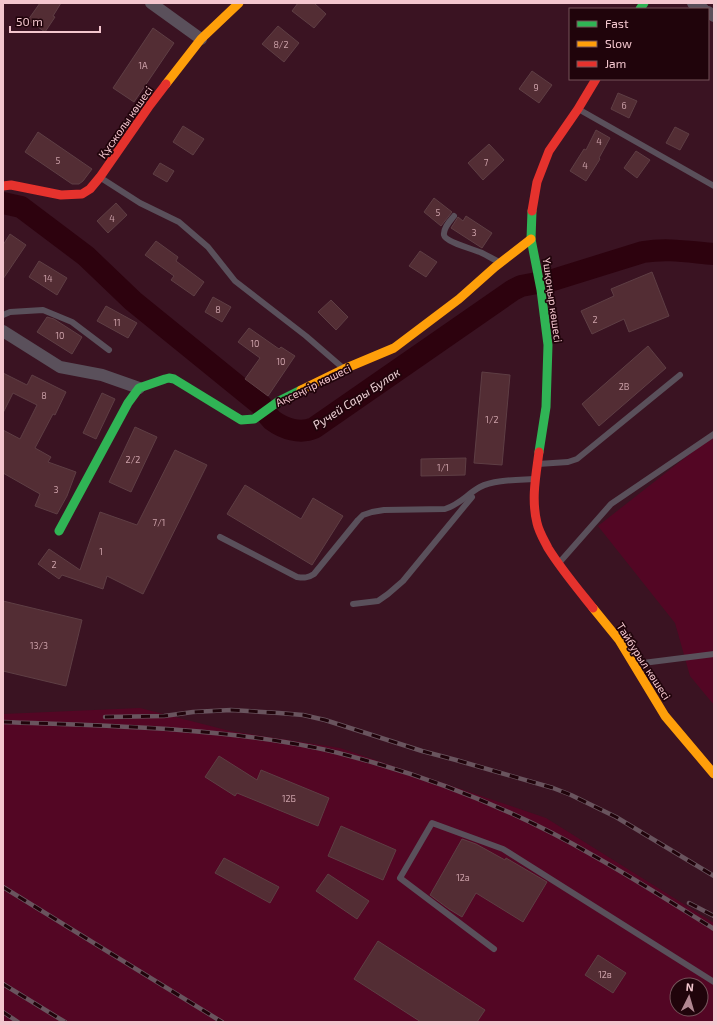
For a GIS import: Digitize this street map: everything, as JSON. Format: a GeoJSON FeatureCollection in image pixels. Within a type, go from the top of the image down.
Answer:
{"type":"FeatureCollection","features":[{"type":"Feature","properties":{"kind":"street"},"geometry":{"type":"LineString","coordinates":[[151,3],[201,40]]}},
{"type":"Feature","properties":{"kind":"street","name":"Құсжолы көшесі"},"geometry":{"type":"LineString","coordinates":[[3,186],[11,185],[61,194],[82,194],[90,189],[150,106],[201,40],[240,3]]}},
{"type":"Feature","properties":{"kind":"street","name":"Үшқоңыр көшесі"},"geometry":{"type":"LineString","coordinates":[[543,539],[537,524],[535,512],[534,478],[546,407],[548,345],[541,290],[531,239],[532,209],[537,182],[549,151],[578,109],[595,80]]}},
{"type":"Feature","properties":{"kind":"street","name":"Ақсеңгір көшесі"},"geometry":{"type":"LineString","coordinates":[[139,388],[165,379],[174,379],[241,420],[254,419],[278,401],[344,369],[394,348],[459,299],[500,263],[531,239]]}},
{"type":"Feature","properties":{"kind":"street"},"geometry":{"type":"LineString","coordinates":[[3,331],[60,367],[102,375],[139,388],[128,403],[59,530]]}},
{"type":"Feature","properties":{"kind":"street","name":"Тайбурыл көшесі"},"geometry":{"type":"LineString","coordinates":[[543,539],[558,564],[619,640],[665,716],[714,774]]}},
{"type":"Feature","properties":{"kind":"lane"},"geometry":{"type":"LineString","coordinates":[[578,109],[714,186]]}},
{"type":"Feature","properties":{"kind":"lane"},"geometry":{"type":"LineString","coordinates":[[100,177],[140,203],[179,222],[208,247],[235,281],[306,336],[344,369]]}},
{"type":"Feature","properties":{"kind":"lane"},"geometry":{"type":"LineString","coordinates":[[454,216],[445,228],[445,237],[454,243],[482,253],[500,263]]}},
{"type":"Feature","properties":{"kind":"lane"},"geometry":{"type":"LineString","coordinates":[[3,315],[10,312],[42,310],[72,322],[109,350]]}},
{"type":"Feature","properties":{"kind":"lane"},"geometry":{"type":"LineString","coordinates":[[537,464],[568,462],[577,459],[680,375]]}},
{"type":"Feature","properties":{"kind":"lane"},"geometry":{"type":"LineString","coordinates":[[558,564],[611,504],[714,434]]}},
{"type":"Feature","properties":{"kind":"lane"},"geometry":{"type":"LineString","coordinates":[[220,536],[297,577],[304,578],[314,574],[358,520],[372,512],[384,510],[445,509],[452,507],[479,488],[489,483],[534,478]]}},
{"type":"Feature","properties":{"kind":"lane"},"geometry":{"type":"LineString","coordinates":[[353,604],[378,601],[403,581],[479,488]]}},
{"type":"Feature","properties":{"kind":"lane"},"geometry":{"type":"LineString","coordinates":[[634,665],[714,654]]}},
{"type":"Feature","properties":{"kind":"lane"},"geometry":{"type":"LineString","coordinates":[[494,949],[400,878],[432,823],[503,849],[714,982]]}},
{"type":"Feature","properties":{"kind":"shaded area"},"geometry":{"type":"Polygon","coordinates":[[[714,435],[714,705],[690,676],[675,623],[598,526],[714,435]]]}},
{"type":"Feature","properties":{"kind":"shaded area"},"geometry":{"type":"Polygon","coordinates":[[[140,708],[230,731],[340,748],[546,818],[714,923],[714,1022],[3,1022],[3,714],[140,708]]]}},
{"type":"Feature","properties":{"kind":"building"},"geometry":{"type":"Polygon","coordinates":[[[40,3],[61,3],[53,16],[55,17],[45,32],[28,20],[40,3]]]}},
{"type":"Feature","properties":{"kind":"building"},"geometry":{"type":"Polygon","coordinates":[[[298,3],[314,3],[326,14],[314,28],[292,11],[298,3]]]}},
{"type":"Feature","properties":{"kind":"building"},"geometry":{"type":"Polygon","coordinates":[[[278,26],[299,43],[284,62],[262,44],[278,26]]]}},
{"type":"Feature","properties":{"kind":"building"},"geometry":{"type":"Polygon","coordinates":[[[153,28],[174,43],[134,102],[113,88],[153,28]]]}},
{"type":"Feature","properties":{"kind":"building"},"geometry":{"type":"Polygon","coordinates":[[[532,71],[552,85],[539,103],[519,89],[532,71]]]}},
{"type":"Feature","properties":{"kind":"building"},"geometry":{"type":"Polygon","coordinates":[[[618,93],[637,101],[629,118],[611,109],[618,93]]]}},
{"type":"Feature","properties":{"kind":"building"},"geometry":{"type":"Polygon","coordinates":[[[183,126],[204,139],[193,155],[173,142],[183,126]]]}},
{"type":"Feature","properties":{"kind":"building"},"geometry":{"type":"Polygon","coordinates":[[[675,127],[689,134],[680,150],[666,143],[675,127]]]}},
{"type":"Feature","properties":{"kind":"building"},"geometry":{"type":"Polygon","coordinates":[[[596,130],[610,138],[599,158],[600,159],[586,181],[570,171],[584,149],[586,150],[596,130]]]}},
{"type":"Feature","properties":{"kind":"building"},"geometry":{"type":"Polygon","coordinates":[[[38,132],[92,169],[83,181],[79,184],[72,184],[25,152],[38,132]]]}},
{"type":"Feature","properties":{"kind":"building"},"geometry":{"type":"Polygon","coordinates":[[[489,144],[504,160],[483,180],[468,163],[489,144]]]}},
{"type":"Feature","properties":{"kind":"building"},"geometry":{"type":"Polygon","coordinates":[[[636,151],[650,160],[637,178],[624,168],[636,151]]]}},
{"type":"Feature","properties":{"kind":"building"},"geometry":{"type":"Polygon","coordinates":[[[160,163],[174,171],[167,182],[153,174],[160,163]]]}},
{"type":"Feature","properties":{"kind":"building"},"geometry":{"type":"Polygon","coordinates":[[[434,198],[452,212],[441,226],[424,212],[434,198]]]}},
{"type":"Feature","properties":{"kind":"building"},"geometry":{"type":"Polygon","coordinates":[[[116,203],[127,215],[108,233],[97,221],[116,203]]]}},
{"type":"Feature","properties":{"kind":"building"},"geometry":{"type":"Polygon","coordinates":[[[466,216],[492,233],[482,248],[451,228],[458,217],[463,221],[466,216]]]}},
{"type":"Feature","properties":{"kind":"building"},"geometry":{"type":"Polygon","coordinates":[[[10,234],[26,245],[3,279],[3,245],[10,234]]]}},
{"type":"Feature","properties":{"kind":"building"},"geometry":{"type":"Polygon","coordinates":[[[156,241],[178,257],[176,261],[204,282],[194,296],[171,280],[174,276],[145,255],[156,241]]]}},
{"type":"Feature","properties":{"kind":"building"},"geometry":{"type":"Polygon","coordinates":[[[420,251],[437,262],[426,277],[409,266],[420,251]]]}},
{"type":"Feature","properties":{"kind":"building"},"geometry":{"type":"Polygon","coordinates":[[[39,261],[67,278],[57,295],[29,277],[39,261]]]}},
{"type":"Feature","properties":{"kind":"building"},"geometry":{"type":"Polygon","coordinates":[[[652,272],[669,316],[629,332],[624,319],[592,334],[581,311],[614,296],[611,289],[652,272]]]}},
{"type":"Feature","properties":{"kind":"building"},"geometry":{"type":"Polygon","coordinates":[[[213,297],[231,307],[222,322],[205,312],[213,297]]]}},
{"type":"Feature","properties":{"kind":"building"},"geometry":{"type":"Polygon","coordinates":[[[331,300],[348,317],[336,330],[318,312],[331,300]]]}},
{"type":"Feature","properties":{"kind":"building"},"geometry":{"type":"Polygon","coordinates":[[[106,306],[137,323],[128,338],[97,321],[106,306]]]}},
{"type":"Feature","properties":{"kind":"building"},"geometry":{"type":"Polygon","coordinates":[[[47,317],[54,319],[82,337],[72,354],[37,332],[47,317]]]}},
{"type":"Feature","properties":{"kind":"building"},"geometry":{"type":"Polygon","coordinates":[[[249,328],[279,349],[281,347],[295,356],[268,396],[245,379],[260,358],[238,342],[249,328]]]}},
{"type":"Feature","properties":{"kind":"building"},"geometry":{"type":"Polygon","coordinates":[[[648,346],[666,368],[599,426],[582,404],[648,346]]]}},
{"type":"Feature","properties":{"kind":"building"},"geometry":{"type":"Polygon","coordinates":[[[482,372],[510,375],[502,465],[474,463],[482,372]]]}},
{"type":"Feature","properties":{"kind":"building"},"geometry":{"type":"Polygon","coordinates":[[[3,373],[27,385],[32,375],[66,392],[55,415],[53,414],[35,448],[51,457],[48,462],[76,472],[67,496],[57,514],[35,506],[40,494],[3,473],[3,430],[20,439],[37,405],[13,393],[3,413],[3,373]]]}},
{"type":"Feature","properties":{"kind":"building"},"geometry":{"type":"Polygon","coordinates":[[[102,393],[115,399],[96,439],[83,433],[102,393]]]}},
{"type":"Feature","properties":{"kind":"building"},"geometry":{"type":"Polygon","coordinates":[[[135,427],[157,437],[131,492],[109,482],[135,427]]]}},
{"type":"Feature","properties":{"kind":"building"},"geometry":{"type":"Polygon","coordinates":[[[175,450],[207,465],[143,594],[107,576],[103,589],[62,575],[59,579],[38,564],[49,549],[80,570],[100,512],[137,525],[175,450]]]}},
{"type":"Feature","properties":{"kind":"building"},"geometry":{"type":"Polygon","coordinates":[[[466,458],[465,475],[421,476],[421,459],[466,458]]]}},
{"type":"Feature","properties":{"kind":"building"},"geometry":{"type":"Polygon","coordinates":[[[245,485],[301,519],[313,498],[343,516],[312,565],[227,514],[245,485]]]}},
{"type":"Feature","properties":{"kind":"building"},"geometry":{"type":"Polygon","coordinates":[[[3,601],[82,620],[66,686],[3,671],[3,601]]]}},
{"type":"Feature","properties":{"kind":"building"},"geometry":{"type":"Polygon","coordinates":[[[219,756],[257,780],[261,770],[329,798],[318,826],[237,793],[235,796],[205,777],[219,756]]]}},
{"type":"Feature","properties":{"kind":"building"},"geometry":{"type":"Polygon","coordinates":[[[341,826],[396,850],[383,880],[328,856],[341,826]]]}},
{"type":"Feature","properties":{"kind":"building"},"geometry":{"type":"Polygon","coordinates":[[[462,839],[476,844],[505,860],[506,858],[547,882],[523,922],[476,893],[462,917],[430,895],[462,839]]]}},
{"type":"Feature","properties":{"kind":"building"},"geometry":{"type":"Polygon","coordinates":[[[224,858],[279,887],[270,903],[215,873],[224,858]]]}},
{"type":"Feature","properties":{"kind":"building"},"geometry":{"type":"Polygon","coordinates":[[[328,874],[369,901],[357,919],[316,891],[328,874]]]}},
{"type":"Feature","properties":{"kind":"building"},"geometry":{"type":"Polygon","coordinates":[[[378,941],[485,1010],[477,1022],[421,1022],[354,979],[378,941]]]}},
{"type":"Feature","properties":{"kind":"building"},"geometry":{"type":"Polygon","coordinates":[[[598,955],[626,973],[613,993],[585,975],[598,955]]]}},
{"type":"Feature","properties":{"kind":"waterway","name":"Ручей Сары Булак"},"geometry":{"type":"LineString","coordinates":[[3,203],[21,207],[86,256],[133,301],[261,405],[272,420],[292,430],[303,431],[314,428],[513,290],[521,286],[553,280],[643,252],[670,250],[714,254]]}},
{"type":"Feature","properties":{"kind":"railway"},"geometry":{"type":"LineString","coordinates":[[105,717],[164,716],[193,712],[231,710],[303,715],[325,720],[422,751],[553,788],[571,795],[616,817],[714,876]]}},
{"type":"Feature","properties":{"kind":"railway"},"geometry":{"type":"LineString","coordinates":[[3,722],[158,728],[236,735],[312,747],[375,763],[432,781],[487,803],[568,841],[714,929]]}},
{"type":"Feature","properties":{"kind":"railway"},"geometry":{"type":"LineString","coordinates":[[3,887],[222,1022]]}},
{"type":"Feature","properties":{"kind":"railway"},"geometry":{"type":"LineString","coordinates":[[689,903],[714,916]]}},
{"type":"Feature","properties":{"kind":"railway"},"geometry":{"type":"LineString","coordinates":[[3,984],[65,1022]]}},
{"type":"Feature","properties":{"kind":"railway"},"geometry":{"type":"LineString","coordinates":[[3,1012],[18,1022]]}},
{"type":"Feature","properties":{"kind":"traffic: fast"},"geometry":{"type":"LineString","coordinates":[[641,8],[644,3]]}},
{"type":"Feature","properties":{"kind":"traffic: fast"},"geometry":{"type":"LineString","coordinates":[[532,211],[531,239],[541,290],[548,345],[546,407],[539,452]]}},
{"type":"Feature","properties":{"kind":"traffic: fast"},"geometry":{"type":"LineString","coordinates":[[59,531],[128,403],[139,388],[165,379],[174,379],[241,420],[254,419],[279,401],[301,390]]}},
{"type":"Feature","properties":{"kind":"traffic: slow"},"geometry":{"type":"LineString","coordinates":[[166,84],[201,39],[239,3]]}},
{"type":"Feature","properties":{"kind":"traffic: slow"},"geometry":{"type":"LineString","coordinates":[[301,390],[344,369],[394,348],[459,299],[495,267],[531,239]]}},
{"type":"Feature","properties":{"kind":"traffic: slow"},"geometry":{"type":"LineString","coordinates":[[593,608],[619,640],[665,716],[714,774]]}},
{"type":"Feature","properties":{"kind":"traffic: jam"},"geometry":{"type":"LineString","coordinates":[[532,211],[537,182],[549,151],[578,109],[595,80]]}},
{"type":"Feature","properties":{"kind":"traffic: jam"},"geometry":{"type":"LineString","coordinates":[[3,186],[11,185],[61,195],[82,194],[90,189],[166,84]]}},
{"type":"Feature","properties":{"kind":"traffic: jam"},"geometry":{"type":"LineString","coordinates":[[539,452],[534,496],[535,514],[539,530],[558,563],[593,608]]}}]}
